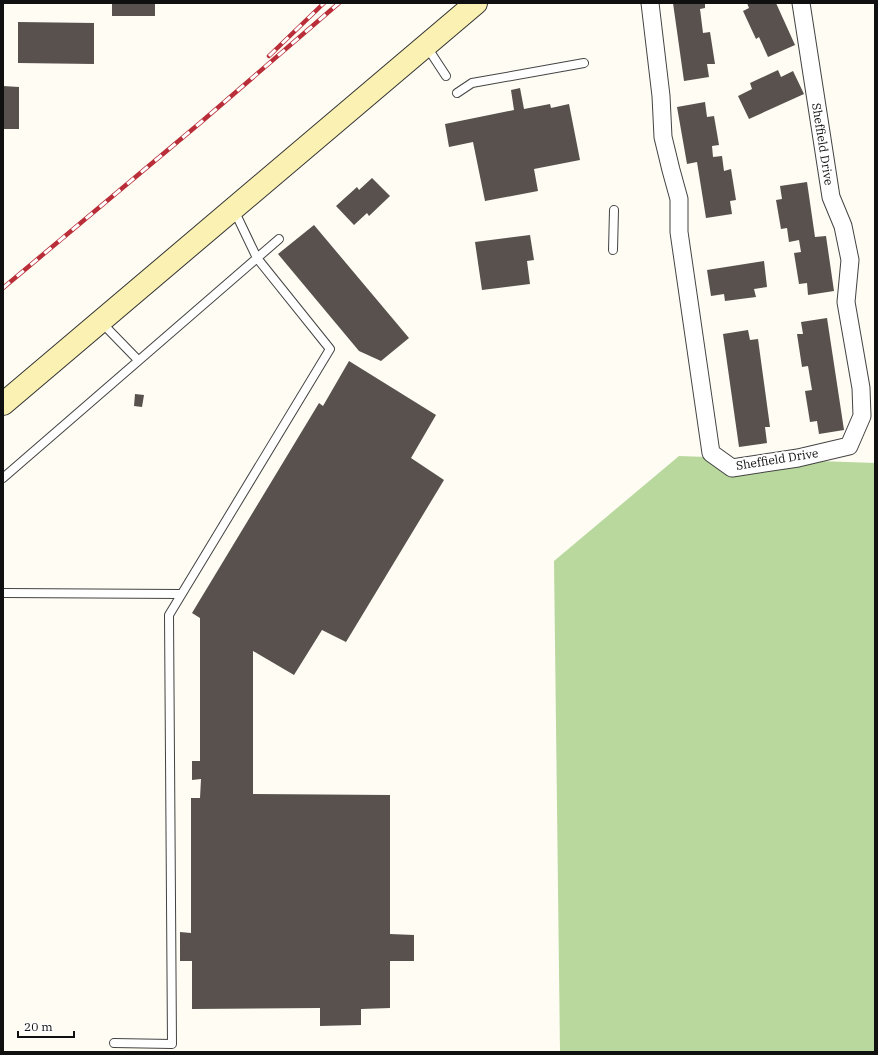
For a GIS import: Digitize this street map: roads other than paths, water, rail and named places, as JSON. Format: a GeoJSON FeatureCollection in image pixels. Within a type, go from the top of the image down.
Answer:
{"type":"FeatureCollection","features":[{"type":"Feature","properties":{"kind":"main road"},"geometry":{"type":"LineString","coordinates":[[3,404],[476,3]]}},
{"type":"Feature","properties":{"kind":"street","name":"Sheffield Drive"},"geometry":{"type":"LineString","coordinates":[[650,3],[661,96],[663,136],[680,199],[679,232],[711,453],[732,468],[798,458],[849,446],[862,416],[861,388],[846,302],[850,260],[843,226],[831,197],[801,3]]}},
{"type":"Feature","properties":{"kind":"lane"},"geometry":{"type":"LineString","coordinates":[[426,46],[446,76]]}},
{"type":"Feature","properties":{"kind":"lane"},"geometry":{"type":"LineString","coordinates":[[457,93],[472,83],[584,63]]}},
{"type":"Feature","properties":{"kind":"lane"},"geometry":{"type":"LineString","coordinates":[[114,1042],[172,1044],[169,615],[330,349],[257,258],[233,209]]}},
{"type":"Feature","properties":{"kind":"lane"},"geometry":{"type":"LineString","coordinates":[[612,250],[614,210]]}},
{"type":"Feature","properties":{"kind":"lane"},"geometry":{"type":"LineString","coordinates":[[3,478],[279,239]]}},
{"type":"Feature","properties":{"kind":"lane"},"geometry":{"type":"LineString","coordinates":[[100,322],[138,360]]}},
{"type":"Feature","properties":{"kind":"lane"},"geometry":{"type":"LineString","coordinates":[[3,593],[181,594]]}},
{"type":"Feature","properties":{"kind":"railway"},"geometry":{"type":"LineString","coordinates":[[269,56],[324,3]]}},
{"type":"Feature","properties":{"kind":"railway"},"geometry":{"type":"LineString","coordinates":[[3,288],[200,123],[339,3]]}}]}
